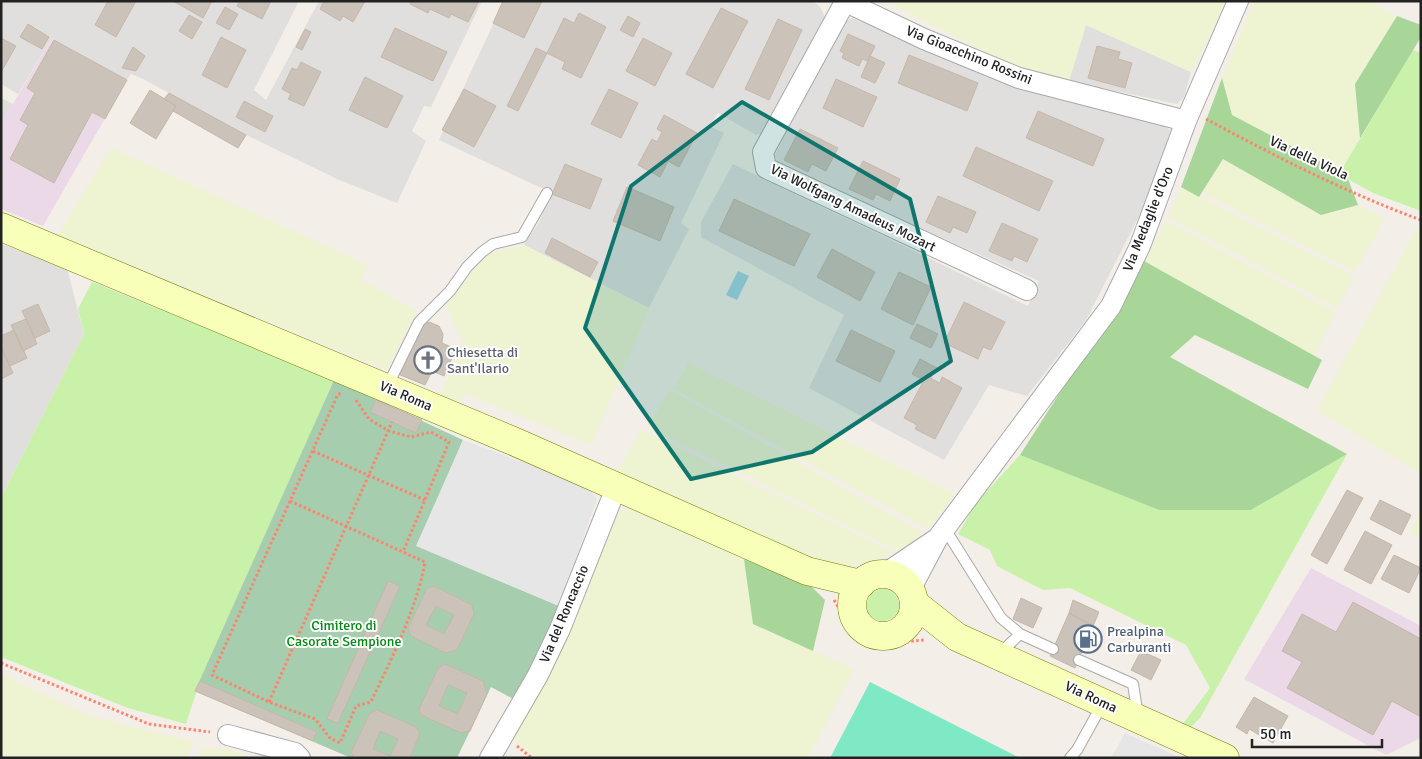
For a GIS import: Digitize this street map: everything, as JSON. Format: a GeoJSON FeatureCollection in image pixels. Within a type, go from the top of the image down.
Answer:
{"type":"FeatureCollection","features":[{"type":"Feature","properties":{"kind":"street","name":"Via Medaglie d'Oro"},"geometry":{"type":"LineString","coordinates":[[912,596],[941,534],[1110,306],[1140,246],[1188,116],[1238,1]]}},
{"type":"Feature","properties":{"kind":"street","name":"Via Gioacchino Rossini"},"geometry":{"type":"LineString","coordinates":[[844,2],[924,39],[1020,78],[1188,116]]}},
{"type":"Feature","properties":{"kind":"street","name":"Via Wolfgang Amadeus Mozart"},"geometry":{"type":"LineString","coordinates":[[844,2],[763,152],[766,168],[1027,290]]}},
{"type":"Feature","properties":{"kind":"street","name":"Via Roma"},"geometry":{"type":"LineString","coordinates":[[1,227],[513,441],[807,571],[872,579],[894,576],[903,582],[912,596],[957,637]]}},
{"type":"Feature","properties":{"kind":"street","name":"Via del Roncaccio"},"geometry":{"type":"LineString","coordinates":[[490,758],[530,690],[560,629],[616,488]]}},
{"type":"Feature","properties":{"kind":"street","name":"Via Medaglie d'Oro"},"geometry":{"type":"LineString","coordinates":[[872,579],[941,534]]}},
{"type":"Feature","properties":{"kind":"street","name":"Via Roma"},"geometry":{"type":"LineString","coordinates":[[807,571],[853,611],[856,621],[872,634],[883,636],[929,634],[957,637],[1225,758]]}},
{"type":"Feature","properties":{"kind":"street"},"geometry":{"type":"LineString","coordinates":[[853,611],[856,592],[872,579]]}},
{"type":"Feature","properties":{"kind":"street"},"geometry":{"type":"LineString","coordinates":[[893,635],[909,622],[912,596]]}},
{"type":"Feature","properties":{"kind":"street"},"geometry":{"type":"LineString","coordinates":[[228,735],[295,753],[300,758]]}},
{"type":"Feature","properties":{"kind":"lane"},"geometry":{"type":"LineString","coordinates":[[386,388],[419,322],[450,291],[482,252],[493,244],[522,238],[547,193]]}},
{"type":"Feature","properties":{"kind":"lane"},"geometry":{"type":"LineString","coordinates":[[941,534],[1001,618],[1020,634],[1053,649]]}},
{"type":"Feature","properties":{"kind":"lane"},"geometry":{"type":"LineString","coordinates":[[998,654],[1020,634]]}},
{"type":"Feature","properties":{"kind":"lane"},"geometry":{"type":"LineString","coordinates":[[1079,660],[1133,684],[1138,718]]}},
{"type":"Feature","properties":{"kind":"lane"},"geometry":{"type":"LineString","coordinates":[[1070,758],[1077,750],[1104,702]]}},
{"type":"Feature","properties":{"kind":"path","name":"Via della Viola"},"geometry":{"type":"LineString","coordinates":[[1188,116],[1285,162],[1391,209],[1421,220]]}},
{"type":"Feature","properties":{"kind":"path"},"geometry":{"type":"LineString","coordinates":[[290,501],[425,562],[421,581],[400,639],[371,702],[356,706],[340,743],[330,738],[315,719],[269,702],[212,676],[290,501],[313,451],[338,394],[345,395]]}},
{"type":"Feature","properties":{"kind":"path"},"geometry":{"type":"LineString","coordinates":[[351,396],[361,405],[369,419],[389,431],[411,437],[430,432],[449,442],[403,552]]}},
{"type":"Feature","properties":{"kind":"path"},"geometry":{"type":"LineString","coordinates":[[269,702],[392,422]]}},
{"type":"Feature","properties":{"kind":"path"},"geometry":{"type":"LineString","coordinates":[[313,451],[368,477],[425,500]]}},
{"type":"Feature","properties":{"kind":"path"},"geometry":{"type":"LineString","coordinates":[[1,663],[149,724],[228,735]]}},
{"type":"Feature","properties":{"kind":"highlighted area"},"geometry":{"type":"Polygon","coordinates":[[[742,102],[910,199],[951,361],[812,452],[691,479],[585,328],[631,186],[742,102]]]}},
{"type":"Feature","properties":{"kind":"shaded area"},"geometry":{"type":"Polygon","coordinates":[[[1,1],[299,1],[254,90],[266,100],[319,1],[482,1],[431,107],[424,106],[412,131],[426,141],[397,203],[337,179],[246,135],[141,78],[131,74],[127,80],[52,38],[18,94],[1,84],[1,1]]]}},
{"type":"Feature","properties":{"kind":"shaded area"},"geometry":{"type":"Polygon","coordinates":[[[504,1],[813,1],[821,8],[825,18],[765,132],[756,135],[718,113],[709,126],[724,133],[681,223],[689,229],[649,308],[524,245],[539,222],[552,190],[539,187],[439,140],[504,1]]]}},
{"type":"Feature","properties":{"kind":"shaded area"},"geometry":{"type":"Polygon","coordinates":[[[852,18],[1025,90],[1162,123],[1173,133],[1151,193],[1086,320],[1027,396],[989,385],[944,460],[809,388],[844,315],[701,237],[701,222],[733,164],[1028,306],[1039,281],[778,165],[775,155],[840,24],[852,18]]]}},
{"type":"Feature","properties":{"kind":"shaded area"},"geometry":{"type":"Polygon","coordinates":[[[1086,25],[1191,72],[1184,97],[1177,104],[1069,81],[1086,25]]]}},
{"type":"Feature","properties":{"kind":"shaded area"},"geometry":{"type":"Polygon","coordinates":[[[52,38],[127,80],[43,226],[1,209],[1,124],[52,38]]]}},
{"type":"Feature","properties":{"kind":"shaded area"},"geometry":{"type":"Polygon","coordinates":[[[1,98],[13,104],[1,124],[1,98]]]}},
{"type":"Feature","properties":{"kind":"shaded area"},"geometry":{"type":"Polygon","coordinates":[[[1,244],[67,268],[84,334],[1,498],[1,244]]]}},
{"type":"Feature","properties":{"kind":"shaded area"},"geometry":{"type":"Polygon","coordinates":[[[463,440],[587,486],[597,499],[559,606],[416,546],[463,440]]]}},
{"type":"Feature","properties":{"kind":"shaded area"},"geometry":{"type":"Polygon","coordinates":[[[1311,568],[1421,626],[1421,738],[1386,755],[1244,679],[1311,568]]]}},
{"type":"Feature","properties":{"kind":"shaded area"},"geometry":{"type":"Polygon","coordinates":[[[1125,733],[1181,758],[1111,758],[1125,733]]]}},
{"type":"Feature","properties":{"kind":"green space"},"geometry":{"type":"Polygon","coordinates":[[[885,1],[1226,1],[1191,72],[1086,25],[1069,81],[1018,69],[885,1]]]}},
{"type":"Feature","properties":{"kind":"green space"},"geometry":{"type":"Polygon","coordinates":[[[1254,1],[1367,1],[1397,16],[1355,83],[1360,138],[1343,167],[1331,167],[1232,115],[1222,78],[1254,1]]]}},
{"type":"Feature","properties":{"kind":"green space"},"geometry":{"type":"Polygon","coordinates":[[[1397,16],[1421,25],[1421,37],[1360,138],[1355,84],[1397,16]]]}},
{"type":"Feature","properties":{"kind":"green space"},"geometry":{"type":"Polygon","coordinates":[[[1413,50],[1421,53],[1421,211],[1373,193],[1339,174],[1413,50]]]}},
{"type":"Feature","properties":{"kind":"green space"},"geometry":{"type":"Polygon","coordinates":[[[1222,78],[1232,115],[1331,167],[1343,167],[1339,174],[1348,179],[1358,205],[1321,215],[1223,159],[1199,197],[1181,187],[1222,78]]]}},
{"type":"Feature","properties":{"kind":"green space"},"geometry":{"type":"Polygon","coordinates":[[[111,148],[368,265],[360,279],[417,311],[387,370],[58,235],[111,148]]]}},
{"type":"Feature","properties":{"kind":"green space"},"geometry":{"type":"Polygon","coordinates":[[[1223,159],[1321,215],[1358,205],[1385,218],[1355,272],[1203,193],[1223,159]]]}},
{"type":"Feature","properties":{"kind":"green space"},"geometry":{"type":"Polygon","coordinates":[[[1181,187],[1354,276],[1337,308],[1168,217],[1181,187]]]}},
{"type":"Feature","properties":{"kind":"green space"},"geometry":{"type":"Polygon","coordinates":[[[1166,221],[1336,312],[1314,355],[1144,261],[1166,221]]]}},
{"type":"Feature","properties":{"kind":"green space"},"geometry":{"type":"Polygon","coordinates":[[[1417,228],[1421,229],[1421,474],[1317,410],[1417,228]]]}},
{"type":"Feature","properties":{"kind":"green space"},"geometry":{"type":"Polygon","coordinates":[[[524,245],[649,308],[592,445],[463,393],[457,404],[439,395],[453,368],[463,341],[446,304],[487,254],[524,245]]]}},
{"type":"Feature","properties":{"kind":"green space"},"geometry":{"type":"Polygon","coordinates":[[[1144,261],[1322,360],[1308,389],[1195,335],[1170,357],[1347,454],[1251,510],[1159,510],[1020,455],[1144,261]]]}},
{"type":"Feature","properties":{"kind":"green space"},"geometry":{"type":"Polygon","coordinates":[[[92,282],[334,380],[200,681],[186,724],[128,708],[1,657],[1,498],[84,334],[78,309],[92,282]]]}},
{"type":"Feature","properties":{"kind":"green space"},"geometry":{"type":"Polygon","coordinates":[[[688,363],[955,494],[928,529],[674,389],[688,363]]]}},
{"type":"Feature","properties":{"kind":"green space","name":"Cimitero di Casorate Sempione"},"geometry":{"type":"Polygon","coordinates":[[[334,380],[463,440],[417,546],[559,606],[519,702],[491,687],[457,758],[351,758],[195,691],[334,380]]]}},
{"type":"Feature","properties":{"kind":"green space"},"geometry":{"type":"Polygon","coordinates":[[[670,390],[925,534],[901,551],[892,548],[647,427],[670,390]]]}},
{"type":"Feature","properties":{"kind":"green space"},"geometry":{"type":"Polygon","coordinates":[[[641,430],[896,553],[847,567],[813,563],[617,471],[641,430]]]}},
{"type":"Feature","properties":{"kind":"green space"},"geometry":{"type":"Polygon","coordinates":[[[1347,454],[1200,718],[1190,728],[1182,725],[1210,688],[1186,645],[1070,588],[1043,590],[997,566],[990,550],[958,534],[977,502],[1020,455],[1159,510],[1251,510],[1347,454]]]}},
{"type":"Feature","properties":{"kind":"green space"},"geometry":{"type":"Polygon","coordinates":[[[635,507],[744,559],[753,624],[854,669],[808,758],[537,758],[509,736],[605,535],[619,512],[635,507]]]}},
{"type":"Feature","properties":{"kind":"green space"},"geometry":{"type":"Polygon","coordinates":[[[1421,508],[1421,538],[1410,533],[1421,508]]]}},
{"type":"Feature","properties":{"kind":"green space"},"geometry":{"type":"Polygon","coordinates":[[[744,559],[812,587],[825,600],[813,651],[753,624],[744,559]]]}},
{"type":"Feature","properties":{"kind":"green space"},"geometry":{"type":"Polygon","coordinates":[[[883,589],[889,590],[894,594],[898,599],[898,611],[894,616],[889,620],[883,621],[877,620],[872,616],[868,611],[867,605],[868,599],[872,594],[877,590],[883,589]]]}},
{"type":"Feature","properties":{"kind":"green space"},"geometry":{"type":"Polygon","coordinates":[[[1,674],[90,716],[194,742],[186,758],[1,758],[1,674]]]}},
{"type":"Feature","properties":{"kind":"green space"},"geometry":{"type":"Polygon","coordinates":[[[870,682],[1020,758],[830,758],[870,682]]]}},
{"type":"Feature","properties":{"kind":"green space"},"geometry":{"type":"Polygon","coordinates":[[[203,748],[231,749],[248,758],[198,758],[203,748]]]}},
{"type":"Feature","properties":{"kind":"water"},"geometry":{"type":"Polygon","coordinates":[[[738,271],[749,276],[737,300],[726,295],[738,271]]]}},
{"type":"Feature","properties":{"kind":"building"},"geometry":{"type":"Polygon","coordinates":[[[108,1],[136,1],[116,37],[95,25],[108,1]]]}},
{"type":"Feature","properties":{"kind":"building"},"geometry":{"type":"Polygon","coordinates":[[[173,1],[212,1],[203,18],[173,1]]]}},
{"type":"Feature","properties":{"kind":"building"},"geometry":{"type":"Polygon","coordinates":[[[240,1],[271,1],[262,19],[237,6],[240,1]]]}},
{"type":"Feature","properties":{"kind":"building"},"geometry":{"type":"Polygon","coordinates":[[[324,1],[365,1],[353,22],[343,16],[340,21],[320,9],[324,1]]]}},
{"type":"Feature","properties":{"kind":"building"},"geometry":{"type":"Polygon","coordinates":[[[411,1],[479,1],[468,22],[451,14],[449,18],[430,9],[428,13],[410,4],[411,1]]]}},
{"type":"Feature","properties":{"kind":"building"},"geometry":{"type":"Polygon","coordinates":[[[503,1],[542,1],[524,38],[493,23],[503,1]]]}},
{"type":"Feature","properties":{"kind":"building"},"geometry":{"type":"Polygon","coordinates":[[[225,7],[238,14],[229,30],[216,23],[225,7]]]}},
{"type":"Feature","properties":{"kind":"building"},"geometry":{"type":"Polygon","coordinates":[[[721,8],[748,21],[713,88],[686,74],[721,8]]]}},
{"type":"Feature","properties":{"kind":"building"},"geometry":{"type":"Polygon","coordinates":[[[579,13],[606,27],[581,78],[562,69],[565,62],[547,53],[564,18],[574,23],[579,13]]]}},
{"type":"Feature","properties":{"kind":"building"},"geometry":{"type":"Polygon","coordinates":[[[189,15],[202,22],[192,39],[179,31],[189,15]]]}},
{"type":"Feature","properties":{"kind":"building"},"geometry":{"type":"Polygon","coordinates":[[[628,16],[640,23],[633,37],[620,30],[628,16]]]}},
{"type":"Feature","properties":{"kind":"building"},"geometry":{"type":"Polygon","coordinates":[[[778,19],[802,30],[769,100],[745,89],[778,19]]]}},
{"type":"Feature","properties":{"kind":"building"},"geometry":{"type":"Polygon","coordinates":[[[28,24],[49,37],[42,49],[20,37],[28,24]]]}},
{"type":"Feature","properties":{"kind":"building"},"geometry":{"type":"Polygon","coordinates":[[[395,28],[447,52],[433,81],[381,57],[395,28]]]}},
{"type":"Feature","properties":{"kind":"building"},"geometry":{"type":"Polygon","coordinates":[[[305,29],[311,32],[302,50],[296,47],[305,29]]]}},
{"type":"Feature","properties":{"kind":"building"},"geometry":{"type":"Polygon","coordinates":[[[848,34],[875,46],[868,61],[862,59],[859,66],[842,58],[844,53],[840,51],[848,34]]]}},
{"type":"Feature","properties":{"kind":"building"},"geometry":{"type":"Polygon","coordinates":[[[221,37],[246,50],[227,88],[202,75],[221,37]]]}},
{"type":"Feature","properties":{"kind":"building"},"geometry":{"type":"Polygon","coordinates":[[[1,38],[16,46],[1,72],[1,38]]]}},
{"type":"Feature","properties":{"kind":"building"},"geometry":{"type":"Polygon","coordinates":[[[643,38],[672,53],[655,86],[626,71],[643,38]]]}},
{"type":"Feature","properties":{"kind":"building"},"geometry":{"type":"Polygon","coordinates":[[[54,40],[127,80],[105,119],[92,112],[54,183],[10,159],[28,125],[20,120],[35,93],[27,88],[54,40]]]}},
{"type":"Feature","properties":{"kind":"building"},"geometry":{"type":"Polygon","coordinates":[[[1097,46],[1120,52],[1118,59],[1132,63],[1125,88],[1088,78],[1097,46]]]}},
{"type":"Feature","properties":{"kind":"building"},"geometry":{"type":"Polygon","coordinates":[[[133,47],[145,56],[136,71],[122,68],[133,47]]]}},
{"type":"Feature","properties":{"kind":"building"},"geometry":{"type":"Polygon","coordinates":[[[536,48],[547,53],[518,111],[507,106],[536,48]]]}},
{"type":"Feature","properties":{"kind":"building"},"geometry":{"type":"Polygon","coordinates":[[[909,55],[978,83],[967,111],[898,83],[909,55]]]}},
{"type":"Feature","properties":{"kind":"building"},"geometry":{"type":"Polygon","coordinates":[[[870,56],[885,63],[875,83],[861,77],[870,56]]]}},
{"type":"Feature","properties":{"kind":"building"},"geometry":{"type":"Polygon","coordinates":[[[301,62],[321,72],[304,106],[288,99],[291,94],[282,89],[292,68],[297,70],[301,62]]]}},
{"type":"Feature","properties":{"kind":"building"},"geometry":{"type":"Polygon","coordinates":[[[365,77],[403,96],[387,128],[349,110],[365,77]]]}},
{"type":"Feature","properties":{"kind":"building"},"geometry":{"type":"Polygon","coordinates":[[[836,79],[877,97],[863,127],[823,108],[836,79]]]}},
{"type":"Feature","properties":{"kind":"building"},"geometry":{"type":"Polygon","coordinates":[[[464,89],[496,106],[474,147],[442,130],[464,89]]]}},
{"type":"Feature","properties":{"kind":"building"},"geometry":{"type":"Polygon","coordinates":[[[609,89],[638,103],[621,138],[591,124],[609,89]]]}},
{"type":"Feature","properties":{"kind":"building"},"geometry":{"type":"Polygon","coordinates":[[[150,90],[176,106],[156,139],[130,123],[150,90]]]}},
{"type":"Feature","properties":{"kind":"building"},"geometry":{"type":"Polygon","coordinates":[[[169,93],[246,135],[238,148],[173,111],[176,106],[164,99],[169,93]]]}},
{"type":"Feature","properties":{"kind":"building"},"geometry":{"type":"Polygon","coordinates":[[[244,101],[273,116],[265,132],[236,117],[244,101]]]}},
{"type":"Feature","properties":{"kind":"building"},"geometry":{"type":"Polygon","coordinates":[[[1038,111],[1104,139],[1093,166],[1026,138],[1038,111]]]}},
{"type":"Feature","properties":{"kind":"building"},"geometry":{"type":"Polygon","coordinates":[[[664,115],[697,133],[679,167],[668,161],[660,177],[638,165],[652,139],[657,142],[662,132],[657,129],[664,115]]]}},
{"type":"Feature","properties":{"kind":"building"},"geometry":{"type":"Polygon","coordinates":[[[800,129],[838,148],[826,171],[812,164],[808,172],[784,160],[800,129]]]}},
{"type":"Feature","properties":{"kind":"building"},"geometry":{"type":"Polygon","coordinates":[[[976,147],[1053,181],[1039,211],[963,176],[976,147]]]}},
{"type":"Feature","properties":{"kind":"building"},"geometry":{"type":"Polygon","coordinates":[[[863,161],[900,179],[890,201],[876,194],[873,200],[849,189],[863,161]]]}},
{"type":"Feature","properties":{"kind":"building"},"geometry":{"type":"Polygon","coordinates":[[[565,164],[602,179],[590,209],[552,194],[565,164]]]}},
{"type":"Feature","properties":{"kind":"building"},"geometry":{"type":"Polygon","coordinates":[[[627,187],[674,207],[660,241],[613,221],[627,187]]]}},
{"type":"Feature","properties":{"kind":"building"},"geometry":{"type":"Polygon","coordinates":[[[938,196],[976,212],[967,233],[953,227],[950,233],[926,222],[938,196]]]}},
{"type":"Feature","properties":{"kind":"building"},"geometry":{"type":"Polygon","coordinates":[[[734,199],[810,234],[794,266],[719,231],[734,199]]]}},
{"type":"Feature","properties":{"kind":"building"},"geometry":{"type":"Polygon","coordinates":[[[1002,223],[1038,239],[1027,262],[1014,256],[1012,261],[989,251],[1002,223]]]}},
{"type":"Feature","properties":{"kind":"building"},"geometry":{"type":"Polygon","coordinates":[[[552,238],[598,262],[590,277],[545,253],[552,238]]]}},
{"type":"Feature","properties":{"kind":"building"},"geometry":{"type":"Polygon","coordinates":[[[832,249],[875,272],[860,301],[817,277],[832,249]]]}},
{"type":"Feature","properties":{"kind":"building"},"geometry":{"type":"Polygon","coordinates":[[[899,272],[931,287],[913,325],[881,309],[899,272]]]}},
{"type":"Feature","properties":{"kind":"building"},"geometry":{"type":"Polygon","coordinates":[[[964,302],[1005,322],[991,350],[983,347],[978,359],[944,343],[964,302]]]}},
{"type":"Feature","properties":{"kind":"building"},"geometry":{"type":"Polygon","coordinates":[[[38,304],[50,331],[35,338],[22,311],[38,304]]]}},
{"type":"Feature","properties":{"kind":"building"},"geometry":{"type":"Polygon","coordinates":[[[26,319],[37,344],[23,351],[11,325],[26,319]]]}},
{"type":"Feature","properties":{"kind":"building","name":"Chiesetta di Sant'Ilario"},"geometry":{"type":"Polygon","coordinates":[[[429,322],[439,326],[443,334],[442,343],[456,349],[444,376],[432,371],[425,385],[398,374],[421,325],[429,322]]]}},
{"type":"Feature","properties":{"kind":"building"},"geometry":{"type":"Polygon","coordinates":[[[917,324],[938,334],[931,348],[910,338],[917,324]]]}},
{"type":"Feature","properties":{"kind":"building"},"geometry":{"type":"Polygon","coordinates":[[[14,330],[27,358],[10,366],[1,347],[1,336],[14,330]]]}},
{"type":"Feature","properties":{"kind":"building"},"geometry":{"type":"Polygon","coordinates":[[[851,330],[895,351],[880,382],[836,361],[851,330]]]}},
{"type":"Feature","properties":{"kind":"building"},"geometry":{"type":"Polygon","coordinates":[[[1,347],[13,373],[1,379],[1,347]]]}},
{"type":"Feature","properties":{"kind":"building"},"geometry":{"type":"Polygon","coordinates":[[[920,359],[937,368],[931,378],[926,376],[924,380],[912,374],[920,359]]]}},
{"type":"Feature","properties":{"kind":"building"},"geometry":{"type":"Polygon","coordinates":[[[926,376],[940,383],[942,377],[962,388],[935,439],[915,429],[917,425],[904,418],[926,376]]]}},
{"type":"Feature","properties":{"kind":"building"},"geometry":{"type":"Polygon","coordinates":[[[376,400],[422,420],[416,433],[370,412],[376,400]]]}},
{"type":"Feature","properties":{"kind":"building"},"geometry":{"type":"Polygon","coordinates":[[[1347,490],[1363,498],[1327,564],[1311,555],[1347,490]]]}},
{"type":"Feature","properties":{"kind":"building"},"geometry":{"type":"Polygon","coordinates":[[[1380,500],[1411,515],[1401,535],[1370,519],[1380,500]]]}},
{"type":"Feature","properties":{"kind":"building"},"geometry":{"type":"Polygon","coordinates":[[[1365,531],[1392,545],[1371,584],[1344,570],[1365,531]]]}},
{"type":"Feature","properties":{"kind":"building"},"geometry":{"type":"Polygon","coordinates":[[[1394,555],[1421,568],[1409,593],[1381,579],[1394,555]]]}},
{"type":"Feature","properties":{"kind":"building"},"geometry":{"type":"Polygon","coordinates":[[[388,581],[400,586],[338,723],[327,719],[388,581]]]}},
{"type":"Feature","properties":{"kind":"building"},"geometry":{"type":"Polygon","coordinates":[[[434,586],[472,605],[474,614],[457,650],[446,653],[411,636],[408,628],[427,588],[434,586]],[[436,606],[426,625],[444,634],[454,615],[436,606]]]}},
{"type":"Feature","properties":{"kind":"building"},"geometry":{"type":"Polygon","coordinates":[[[1021,598],[1042,608],[1033,628],[1013,619],[1021,598]]]}},
{"type":"Feature","properties":{"kind":"building"},"geometry":{"type":"Polygon","coordinates":[[[1073,600],[1099,612],[1093,626],[1069,613],[1073,600]]]}},
{"type":"Feature","properties":{"kind":"building"},"geometry":{"type":"Polygon","coordinates":[[[1353,602],[1421,639],[1421,717],[1392,701],[1373,735],[1287,688],[1302,662],[1282,651],[1302,614],[1336,632],[1353,602]]]}},
{"type":"Feature","properties":{"kind":"building"},"geometry":{"type":"Polygon","coordinates":[[[1069,613],[1093,626],[1075,668],[1050,656],[1069,613]]]}},
{"type":"Feature","properties":{"kind":"building"},"geometry":{"type":"Polygon","coordinates":[[[1141,651],[1161,660],[1151,680],[1131,670],[1141,651]]]}},
{"type":"Feature","properties":{"kind":"building"},"geometry":{"type":"Polygon","coordinates":[[[445,664],[483,681],[487,694],[470,731],[461,733],[421,715],[419,709],[438,668],[445,664]],[[448,685],[439,706],[458,714],[467,693],[448,685]]]}},
{"type":"Feature","properties":{"kind":"building"},"geometry":{"type":"Polygon","coordinates":[[[200,681],[317,732],[313,741],[195,691],[200,681]]]}},
{"type":"Feature","properties":{"kind":"building"},"geometry":{"type":"Polygon","coordinates":[[[1254,697],[1288,716],[1273,743],[1249,729],[1247,734],[1236,727],[1254,697]]]}},
{"type":"Feature","properties":{"kind":"building"},"geometry":{"type":"Polygon","coordinates":[[[377,710],[416,727],[420,733],[410,758],[354,758],[351,752],[370,713],[377,710]],[[380,731],[373,749],[390,756],[398,739],[380,731]]]}},
{"type":"Feature","properties":{"kind":"place","name":"Chiesetta di Sant'Ilario"},"geometry":{"type":"Point","coordinates":[428,360]}},
{"type":"Feature","properties":{"kind":"place","name":"Prealpina Carburanti"},"geometry":{"type":"Point","coordinates":[1088,639]}}]}
